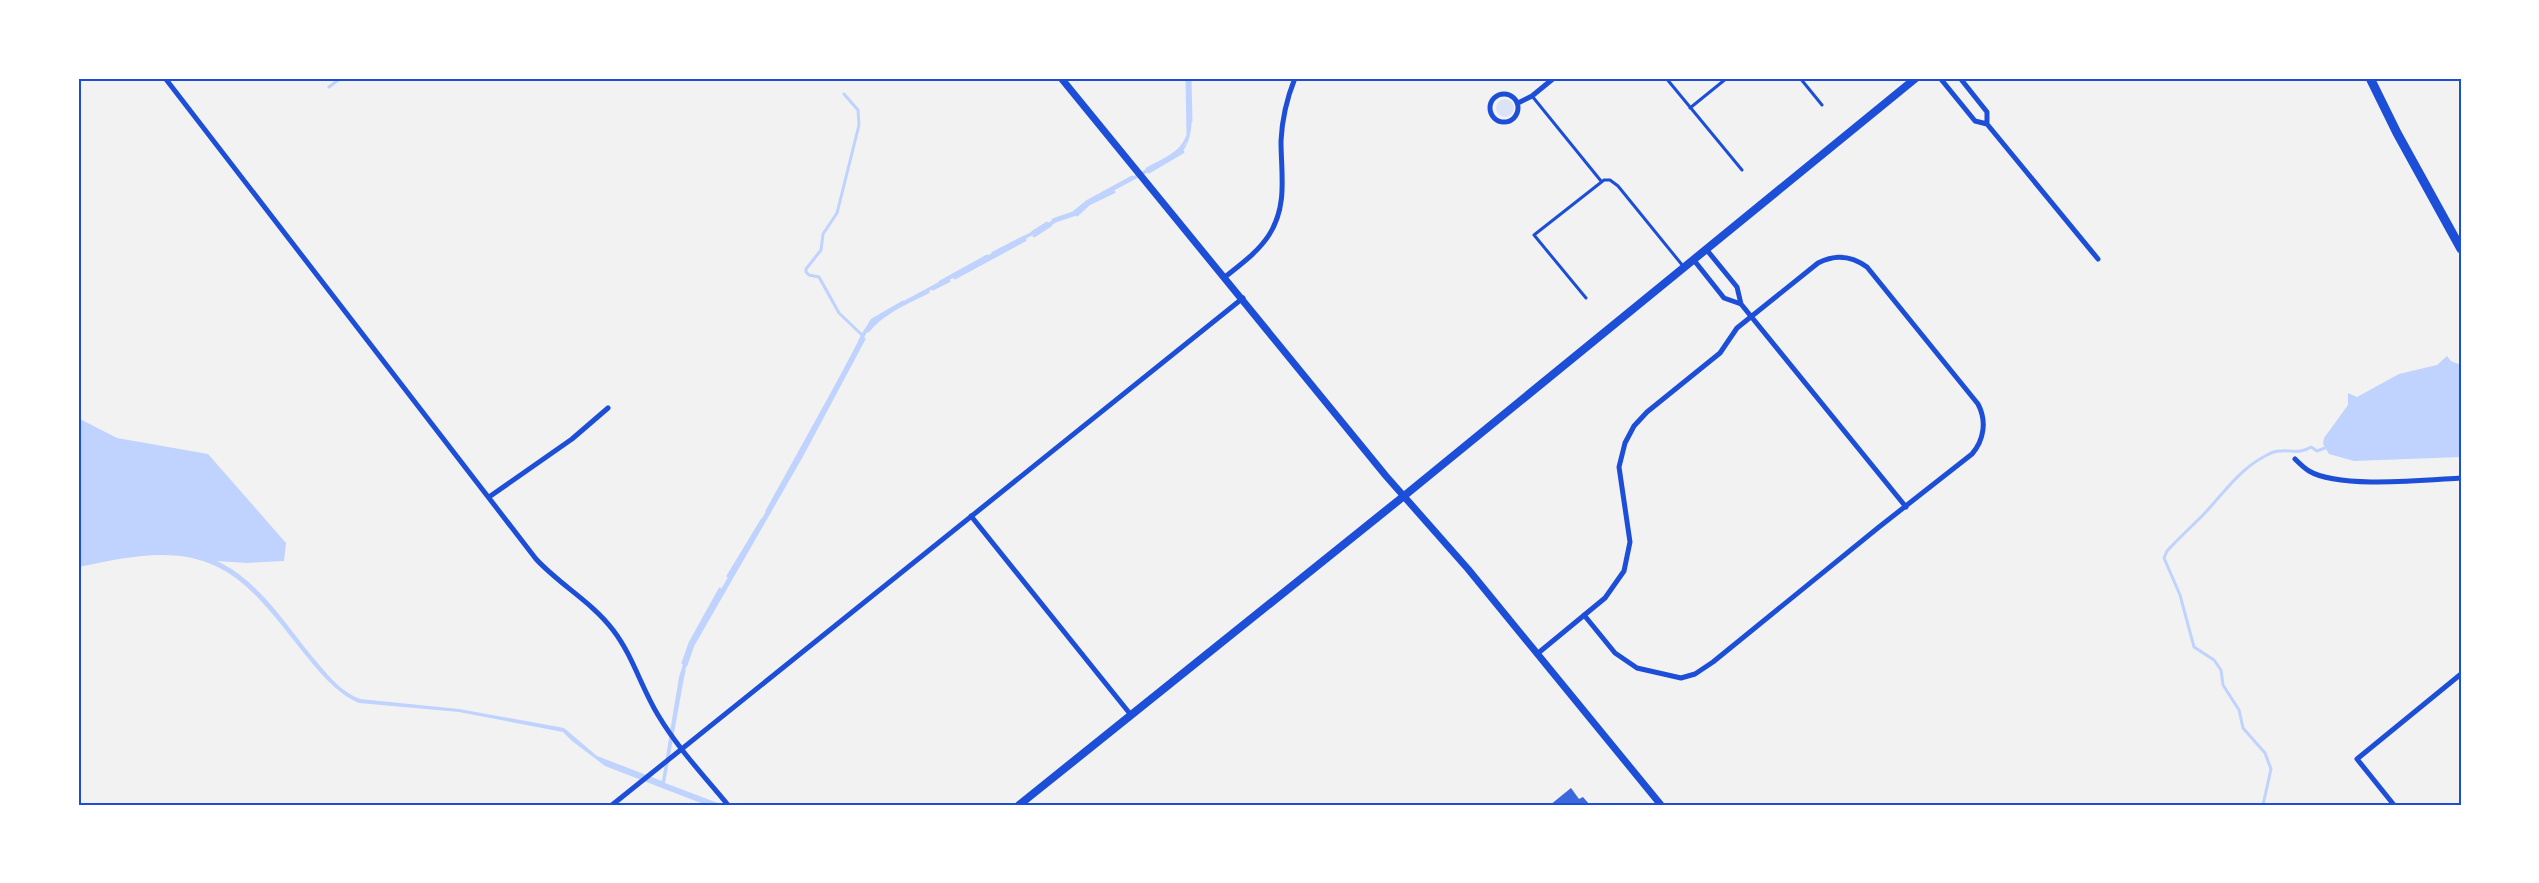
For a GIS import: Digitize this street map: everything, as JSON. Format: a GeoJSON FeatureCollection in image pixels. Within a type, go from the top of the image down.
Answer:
{"type":"FeatureCollection","features":[{"type":"Feature","properties":{"kind":"main road"},"geometry":{"type":"LineString","coordinates":[[1019,805],[1404,496],[1916,78]]}},
{"type":"Feature","properties":{"kind":"main road"},"geometry":{"type":"LineString","coordinates":[[2370,78],[2397,133],[2461,249]]}},
{"type":"Feature","properties":{"kind":"street"},"geometry":{"type":"LineString","coordinates":[[165,78],[543,566],[594,609],[614,632],[632,660],[654,708],[682,748],[728,805]]}},
{"type":"Feature","properties":{"kind":"street"},"geometry":{"type":"LineString","coordinates":[[1061,78],[1404,496],[1468,569],[1662,805]]}},
{"type":"Feature","properties":{"kind":"street"},"geometry":{"type":"LineString","coordinates":[[1225,277],[1259,247],[1269,234],[1278,215],[1284,187],[1281,140],[1283,120],[1295,78]]}},
{"type":"Feature","properties":{"kind":"street"},"geometry":{"type":"LineString","coordinates":[[1518,103],[1532,96],[1554,78]]}},
{"type":"Feature","properties":{"kind":"street"},"geometry":{"type":"LineString","coordinates":[[1940,78],[1976,121],[1988,124]]}},
{"type":"Feature","properties":{"kind":"street"},"geometry":{"type":"LineString","coordinates":[[1960,78],[1987,112],[1988,124],[2098,259]]}},
{"type":"Feature","properties":{"kind":"street"},"geometry":{"type":"LineString","coordinates":[[1499,95],[1512,96],[1518,103],[1516,115],[1510,121],[1502,122],[1492,115],[1491,104],[1499,95]]}},
{"type":"Feature","properties":{"kind":"street"},"geometry":{"type":"LineString","coordinates":[[1706,249],[1737,287],[1741,304],[1751,317],[1906,507]]}},
{"type":"Feature","properties":{"kind":"street"},"geometry":{"type":"LineString","coordinates":[[1537,654],[1613,589],[1624,571],[1630,534],[1619,467],[1630,431],[1642,416],[1720,353],[1729,338],[1751,317],[1821,261],[1844,257],[1863,263],[1873,272],[1975,398],[1983,416],[1980,441],[1966,460],[1879,526],[1713,662],[1691,675],[1681,678],[1663,675],[1627,663],[1615,653],[1584,615]]}},
{"type":"Feature","properties":{"kind":"street"},"geometry":{"type":"LineString","coordinates":[[1693,259],[1724,298],[1741,304]]}},
{"type":"Feature","properties":{"kind":"street"},"geometry":{"type":"LineString","coordinates":[[612,805],[1243,298]]}},
{"type":"Feature","properties":{"kind":"street"},"geometry":{"type":"LineString","coordinates":[[489,497],[572,439],[608,408]]}},
{"type":"Feature","properties":{"kind":"street"},"geometry":{"type":"LineString","coordinates":[[2295,459],[2308,471],[2343,481],[2417,481],[2461,478]]}},
{"type":"Feature","properties":{"kind":"street"},"geometry":{"type":"LineString","coordinates":[[971,516],[1131,715]]}},
{"type":"Feature","properties":{"kind":"street"},"geometry":{"type":"LineString","coordinates":[[2394,805],[2357,759],[2461,674]]}},
{"type":"Feature","properties":{"kind":"lane"},"geometry":{"type":"LineString","coordinates":[[1666,78],[1742,170]]}},
{"type":"Feature","properties":{"kind":"lane"},"geometry":{"type":"LineString","coordinates":[[1690,108],[1727,78]]}},
{"type":"Feature","properties":{"kind":"lane"},"geometry":{"type":"LineString","coordinates":[[1800,78],[1822,105]]}},
{"type":"Feature","properties":{"kind":"lane"},"geometry":{"type":"LineString","coordinates":[[1532,96],[1601,181]]}},
{"type":"Feature","properties":{"kind":"lane"},"geometry":{"type":"LineString","coordinates":[[1586,297],[1534,235],[1601,181],[1610,180],[1618,186],[1684,267]]}},
{"type":"Feature","properties":{"kind":"shaded area"},"geometry":{"type":"Polygon","coordinates":[[[1505,99],[1511,102],[1514,108],[1511,114],[1505,117],[1499,114],[1496,108],[1499,102],[1505,99]]]}},
{"type":"Feature","properties":{"kind":"water"},"geometry":{"type":"Polygon","coordinates":[[[1187,78],[1190,78],[1191,129],[1186,147],[1180,155],[1089,204],[1075,216],[1057,222],[888,313],[875,322],[867,332],[801,457],[693,645],[687,661],[665,783],[723,805],[706,805],[605,766],[563,732],[459,712],[359,703],[350,699],[326,679],[251,591],[216,566],[195,559],[170,555],[134,557],[78,567],[78,418],[117,438],[208,454],[286,543],[284,561],[247,563],[217,561],[248,581],[261,594],[325,672],[344,690],[360,699],[459,709],[564,728],[597,756],[662,781],[679,677],[690,643],[798,456],[864,330],[872,320],[887,310],[1055,219],[1073,213],[1088,201],[1178,152],[1186,144],[1188,135],[1187,78]]]}},
{"type":"Feature","properties":{"kind":"water"},"geometry":{"type":"Polygon","coordinates":[[[2447,356],[2451,361],[2461,365],[2461,457],[2354,461],[2329,454],[2323,444],[2324,438],[2348,405],[2348,393],[2357,397],[2399,374],[2437,365],[2447,356]]]}},
{"type":"Feature","properties":{"kind":"building"},"geometry":{"type":"Polygon","coordinates":[[[1571,788],[1579,799],[1583,797],[1589,804],[1550,805],[1571,788]]]}},
{"type":"Feature","properties":{"kind":"waterway"},"geometry":{"type":"LineString","coordinates":[[329,87],[341,78]]}},
{"type":"Feature","properties":{"kind":"waterway"},"geometry":{"type":"LineString","coordinates":[[1147,169],[1177,152],[1185,142],[1188,135],[1187,78]]}},
{"type":"Feature","properties":{"kind":"waterway"},"geometry":{"type":"LineString","coordinates":[[1190,78],[1191,121]]}},
{"type":"Feature","properties":{"kind":"waterway"},"geometry":{"type":"LineString","coordinates":[[844,94],[858,110],[859,125],[837,213],[823,234],[821,250],[806,272],[819,277],[839,313],[862,335]]}},
{"type":"Feature","properties":{"kind":"waterway"},"geometry":{"type":"LineString","coordinates":[[1149,172],[1183,152]]}},
{"type":"Feature","properties":{"kind":"waterway"},"geometry":{"type":"LineString","coordinates":[[1053,220],[1073,213],[1088,201],[1132,177]]}},
{"type":"Feature","properties":{"kind":"waterway"},"geometry":{"type":"LineString","coordinates":[[1077,215],[1089,204],[1114,192]]}},
{"type":"Feature","properties":{"kind":"waterway"},"geometry":{"type":"LineString","coordinates":[[1033,232],[1047,223]]}},
{"type":"Feature","properties":{"kind":"waterway"},"geometry":{"type":"LineString","coordinates":[[1034,236],[1051,225]]}},
{"type":"Feature","properties":{"kind":"waterway"},"geometry":{"type":"LineString","coordinates":[[993,253],[1024,237]]}},
{"type":"Feature","properties":{"kind":"waterway"},"geometry":{"type":"LineString","coordinates":[[955,278],[1025,240]]}},
{"type":"Feature","properties":{"kind":"waterway"},"geometry":{"type":"LineString","coordinates":[[940,282],[987,256]]}},
{"type":"Feature","properties":{"kind":"waterway"},"geometry":{"type":"LineString","coordinates":[[933,289],[949,281]]}},
{"type":"Feature","properties":{"kind":"waterway"},"geometry":{"type":"LineString","coordinates":[[868,331],[888,313],[928,292]]}},
{"type":"Feature","properties":{"kind":"waterway"},"geometry":{"type":"LineString","coordinates":[[860,340],[872,320],[903,302]]}},
{"type":"Feature","properties":{"kind":"waterway"},"geometry":{"type":"LineString","coordinates":[[686,665],[693,645],[801,457],[864,339]]}},
{"type":"Feature","properties":{"kind":"waterway"},"geometry":{"type":"LineString","coordinates":[[767,511],[855,352]]}},
{"type":"Feature","properties":{"kind":"waterway"},"geometry":{"type":"LineString","coordinates":[[2263,805],[2271,769],[2265,753],[2243,728],[2239,710],[2223,685],[2221,670],[2214,660],[2194,647],[2180,595],[2164,558],[2167,551],[2234,481],[2260,459],[2276,451],[2301,451],[2311,447],[2317,451],[2325,448]]}},
{"type":"Feature","properties":{"kind":"waterway"},"geometry":{"type":"LineString","coordinates":[[728,576],[762,520]]}},
{"type":"Feature","properties":{"kind":"waterway"},"geometry":{"type":"LineString","coordinates":[[683,663],[690,643],[720,589]]}},
{"type":"Feature","properties":{"kind":"waterway"},"geometry":{"type":"LineString","coordinates":[[682,678],[684,671]]}}]}
